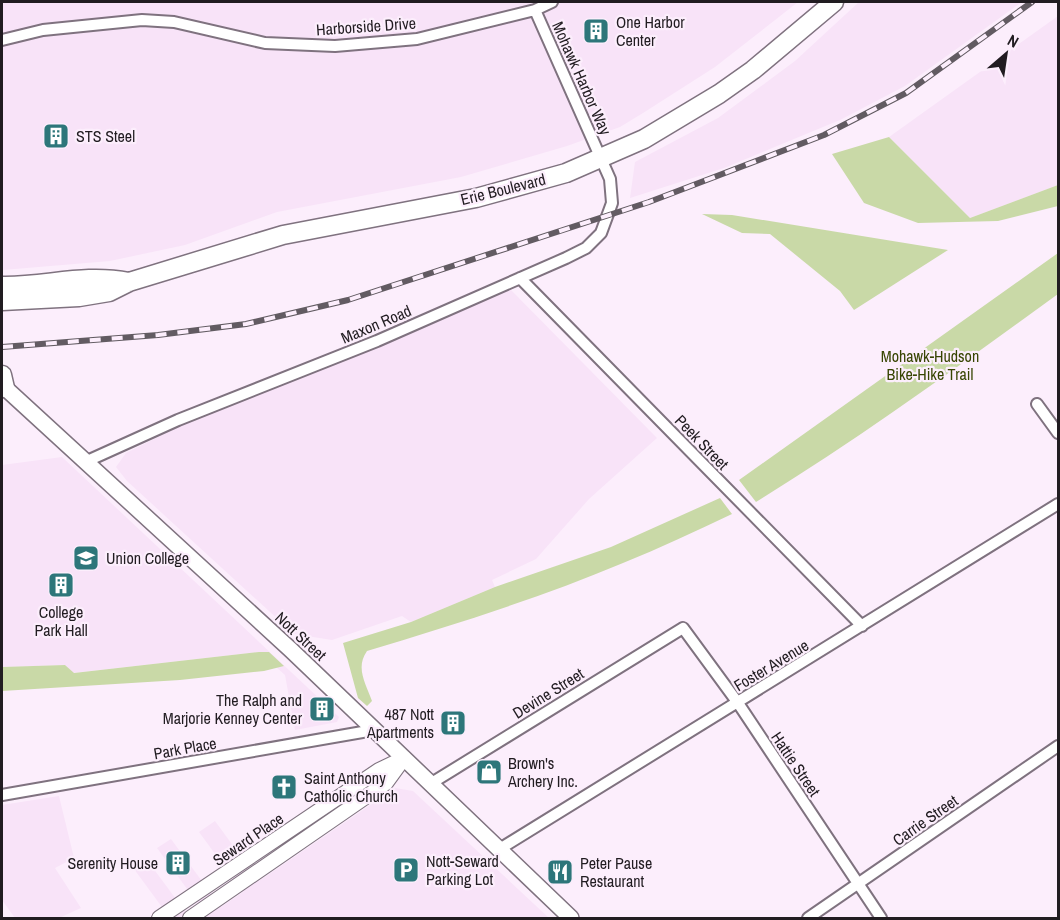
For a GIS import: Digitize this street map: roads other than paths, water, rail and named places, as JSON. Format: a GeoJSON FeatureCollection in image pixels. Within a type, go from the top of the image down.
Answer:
{"type":"FeatureCollection","features":[{"type":"Feature","properties":{"kind":"highway","name":"Erie Boulevard"},"geometry":{"type":"LineString","coordinates":[[2,301],[79,297],[109,292],[129,282],[283,236],[476,198],[566,173],[653,134],[719,94],[753,70],[834,2]]}},
{"type":"Feature","properties":{"kind":"highway","name":"Erie Boulevard"},"geometry":{"type":"LineString","coordinates":[[2,286],[86,278],[129,282]]}},
{"type":"Feature","properties":{"kind":"highway"},"geometry":{"type":"LineString","coordinates":[[2,312],[22,310],[30,299]]}},
{"type":"Feature","properties":{"kind":"main road","name":"Nott Street"},"geometry":{"type":"LineString","coordinates":[[2,383],[265,626],[571,918]]}},
{"type":"Feature","properties":{"kind":"street","name":"Harborside Drive"},"geometry":{"type":"LineString","coordinates":[[2,40],[43,30],[142,20],[174,22],[265,43],[335,46],[417,39],[535,10],[552,2]]}},
{"type":"Feature","properties":{"kind":"street","name":"Mohawk Harbor Way"},"geometry":{"type":"LineString","coordinates":[[535,10],[601,158]]}},
{"type":"Feature","properties":{"kind":"street","name":"Maxon Road"},"geometry":{"type":"LineString","coordinates":[[85,462],[178,420],[377,341],[586,248],[601,233],[612,203],[610,179],[601,158]]}},
{"type":"Feature","properties":{"kind":"street","name":"Peek Street"},"geometry":{"type":"LineString","coordinates":[[520,278],[862,626]]}},
{"type":"Feature","properties":{"kind":"street"},"geometry":{"type":"LineString","coordinates":[[1037,404],[1059,433]]}},
{"type":"Feature","properties":{"kind":"street","name":"Foster Avenue"},"geometry":{"type":"LineString","coordinates":[[498,849],[1059,504]]}},
{"type":"Feature","properties":{"kind":"street","name":"Hattie Street"},"geometry":{"type":"LineString","coordinates":[[682,628],[738,703],[881,918]]}},
{"type":"Feature","properties":{"kind":"street","name":"Devine Street"},"geometry":{"type":"LineString","coordinates":[[430,784],[682,628]]}},
{"type":"Feature","properties":{"kind":"street","name":"Park Place"},"geometry":{"type":"LineString","coordinates":[[2,795],[374,730]]}},
{"type":"Feature","properties":{"kind":"street","name":"Carrie Street"},"geometry":{"type":"LineString","coordinates":[[808,918],[1059,746]]}},
{"type":"Feature","properties":{"kind":"street","name":"Seward Place"},"geometry":{"type":"LineString","coordinates":[[159,918],[380,770],[404,758]]}},
{"type":"Feature","properties":{"kind":"street","name":"Seward Place"},"geometry":{"type":"LineString","coordinates":[[190,918],[386,783],[404,758]]}},
{"type":"Feature","properties":{"kind":"railway"},"geometry":{"type":"LineString","coordinates":[[2,347],[158,335],[246,324],[348,300],[649,202],[824,135],[906,93],[1032,2]]}},
{"type":"Feature","properties":{"kind":"place","name":"One Harbor Center"},"geometry":{"type":"Point","coordinates":[596,31]}},
{"type":"Feature","properties":{"kind":"place","name":"STS Steel"},"geometry":{"type":"Point","coordinates":[56,136]}},
{"type":"Feature","properties":{"kind":"place","name":"Union College"},"geometry":{"type":"Point","coordinates":[86,558]}},
{"type":"Feature","properties":{"kind":"place","name":"College Park Hall"},"geometry":{"type":"Point","coordinates":[61,585]}},
{"type":"Feature","properties":{"kind":"place","name":"The Ralph and Marjorie Kenney Center"},"geometry":{"type":"Point","coordinates":[322,709]}},
{"type":"Feature","properties":{"kind":"place","name":"487 Nott Apartments"},"geometry":{"type":"Point","coordinates":[453,723]}},
{"type":"Feature","properties":{"kind":"place","name":"Brown's Archery Inc."},"geometry":{"type":"Point","coordinates":[489,772]}},
{"type":"Feature","properties":{"kind":"place","name":"Saint Anthony Catholic Church"},"geometry":{"type":"Point","coordinates":[284,787]}},
{"type":"Feature","properties":{"kind":"place","name":"Serenity House"},"geometry":{"type":"Point","coordinates":[178,863]}},
{"type":"Feature","properties":{"kind":"place","name":"Nott-Seward Parking Lot"},"geometry":{"type":"Point","coordinates":[406,870]}},
{"type":"Feature","properties":{"kind":"place","name":"Peter Pause Restaurant"},"geometry":{"type":"Point","coordinates":[560,872]}},
{"type":"Feature","properties":{"kind":"park label","name":"Mohawk-Hudson Bike-Hike Trail"},"geometry":{"type":"Point","coordinates":[930,365]}}]}
